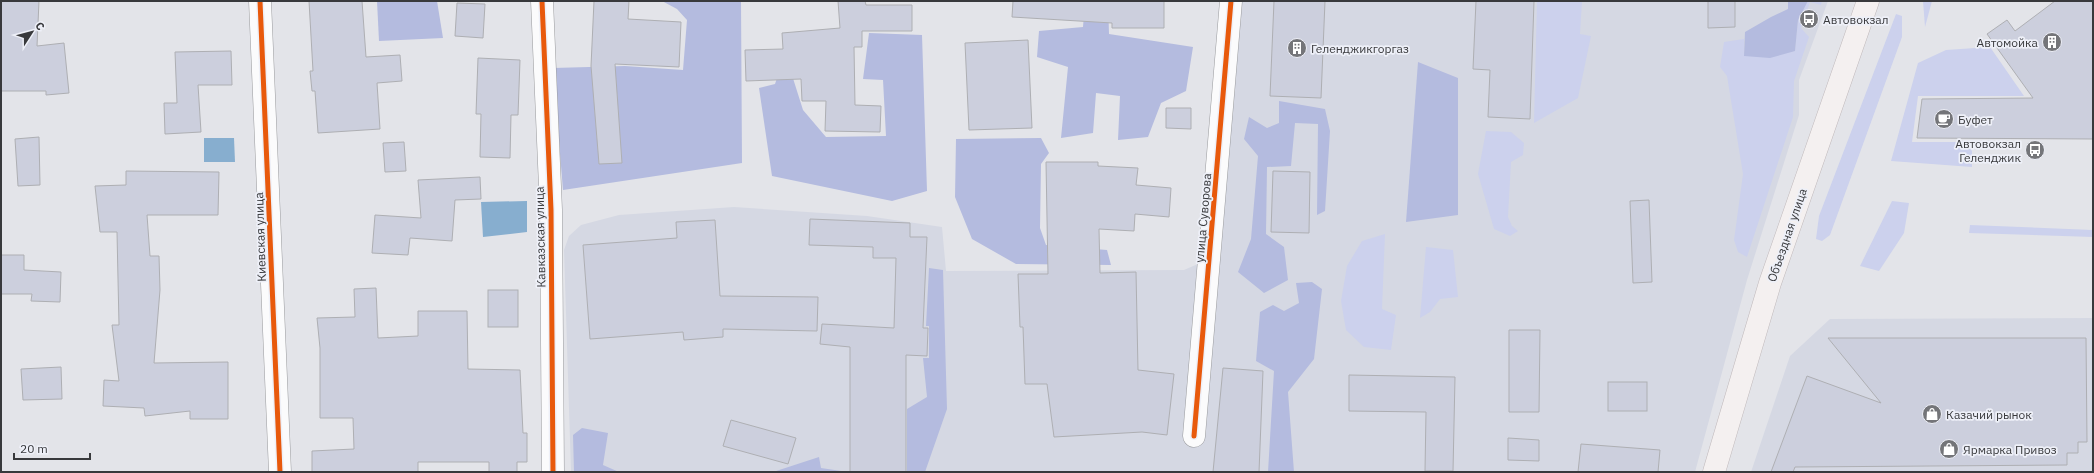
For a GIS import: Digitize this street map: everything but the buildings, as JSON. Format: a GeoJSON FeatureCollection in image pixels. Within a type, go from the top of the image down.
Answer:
{"type":"FeatureCollection","features":[{"type":"Feature","properties":{"kind":"main road","name":"Объездная улица"},"geometry":{"type":"LineString","coordinates":[[1714,472],[1770,284],[1868,1]]}},
{"type":"Feature","properties":{"kind":"street","name":"Киевская улица"},"geometry":{"type":"LineString","coordinates":[[260,1],[280,472]]}},
{"type":"Feature","properties":{"kind":"street","name":"Кавказская улица"},"geometry":{"type":"LineString","coordinates":[[542,1],[551,210],[553,472]]}},
{"type":"Feature","properties":{"kind":"street","name":"улица Суворова"},"geometry":{"type":"LineString","coordinates":[[1194,436],[1232,1]]}},
{"type":"Feature","properties":{"kind":"shaded area"},"geometry":{"type":"Polygon","coordinates":[[[377,1],[437,1],[443,38],[379,41],[377,1]]]}},
{"type":"Feature","properties":{"kind":"shaded area"},"geometry":{"type":"Polygon","coordinates":[[[662,1],[741,1],[742,163],[563,190],[553,68],[625,66],[683,70],[687,20],[677,9],[662,1]]]}},
{"type":"Feature","properties":{"kind":"shaded area"},"geometry":{"type":"Polygon","coordinates":[[[1085,1],[1108,1],[1109,34],[1193,47],[1186,91],[1161,103],[1148,137],[1118,140],[1120,96],[1096,93],[1093,133],[1061,138],[1068,67],[1037,57],[1039,31],[1083,27],[1085,1]]]}},
{"type":"Feature","properties":{"kind":"shaded area"},"geometry":{"type":"Polygon","coordinates":[[[1236,1],[1828,1],[1799,80],[1799,115],[1747,280],[1695,472],[571,472],[564,250],[569,236],[581,225],[619,215],[734,207],[867,216],[942,227],[946,271],[1184,270],[1221,254],[1236,1]]]}},
{"type":"Feature","properties":{"kind":"shaded area"},"geometry":{"type":"Polygon","coordinates":[[[1537,1],[1582,1],[1580,34],[1591,36],[1578,98],[1534,123],[1537,1]]]}},
{"type":"Feature","properties":{"kind":"shaded area"},"geometry":{"type":"Polygon","coordinates":[[[1788,1],[1808,1],[1798,20],[1795,51],[1770,58],[1744,56],[1745,32],[1788,9],[1788,1]]]}},
{"type":"Feature","properties":{"kind":"shaded area"},"geometry":{"type":"Polygon","coordinates":[[[1808,1],[1822,1],[1821,5],[1810,2],[1801,28],[1809,37],[1794,81],[1793,117],[1747,257],[1738,252],[1734,240],[1743,174],[1727,76],[1720,67],[1724,42],[1744,39],[1744,56],[1795,51],[1798,20],[1808,1]]]}},
{"type":"Feature","properties":{"kind":"shaded area"},"geometry":{"type":"Polygon","coordinates":[[[1923,1],[1932,1],[1925,27],[1923,1]]]}},
{"type":"Feature","properties":{"kind":"shaded area"},"geometry":{"type":"Polygon","coordinates":[[[1896,14],[1902,16],[1902,37],[1830,235],[1822,241],[1816,239],[1819,216],[1896,14]]]}},
{"type":"Feature","properties":{"kind":"shaded area"},"geometry":{"type":"Polygon","coordinates":[[[869,33],[922,35],[927,191],[892,201],[772,176],[759,88],[775,84],[779,72],[791,72],[803,110],[826,137],[886,136],[883,80],[863,79],[869,33]]]}},
{"type":"Feature","properties":{"kind":"shaded area"},"geometry":{"type":"Polygon","coordinates":[[[1990,47],[2024,96],[1918,96],[1912,142],[1965,142],[1972,151],[1972,167],[1891,161],[1918,63],[1946,50],[1990,47]]]}},
{"type":"Feature","properties":{"kind":"shaded area"},"geometry":{"type":"Polygon","coordinates":[[[1418,62],[1458,78],[1458,215],[1406,222],[1418,62]]]}},
{"type":"Feature","properties":{"kind":"shaded area"},"geometry":{"type":"Polygon","coordinates":[[[1279,101],[1325,109],[1330,131],[1325,211],[1317,215],[1318,124],[1295,123],[1291,166],[1267,167],[1266,234],[1284,247],[1288,280],[1264,293],[1238,272],[1251,239],[1258,156],[1244,139],[1249,117],[1267,128],[1279,123],[1279,101]]]}},
{"type":"Feature","properties":{"kind":"shaded area"},"geometry":{"type":"Polygon","coordinates":[[[1486,131],[1511,132],[1524,143],[1523,155],[1511,162],[1508,217],[1512,226],[1518,231],[1510,236],[1494,229],[1478,174],[1486,131]]]}},
{"type":"Feature","properties":{"kind":"shaded area"},"geometry":{"type":"Polygon","coordinates":[[[204,138],[234,138],[235,162],[204,162],[204,138]]]}},
{"type":"Feature","properties":{"kind":"shaded area"},"geometry":{"type":"Polygon","coordinates":[[[1041,138],[1049,153],[1041,164],[1040,228],[1046,245],[1107,250],[1111,265],[1016,264],[972,239],[955,197],[956,139],[1041,138]]]}},
{"type":"Feature","properties":{"kind":"shaded area"},"geometry":{"type":"Polygon","coordinates":[[[527,201],[527,232],[483,237],[481,202],[527,201]]]}},
{"type":"Feature","properties":{"kind":"shaded area"},"geometry":{"type":"Polygon","coordinates":[[[1892,201],[1909,203],[1904,233],[1879,271],[1860,266],[1892,201]]]}},
{"type":"Feature","properties":{"kind":"shaded area"},"geometry":{"type":"Polygon","coordinates":[[[1970,225],[2093,230],[2093,237],[1969,233],[1970,225]]]}},
{"type":"Feature","properties":{"kind":"shaded area"},"geometry":{"type":"Polygon","coordinates":[[[1385,234],[1382,309],[1396,315],[1391,350],[1364,347],[1346,330],[1341,301],[1347,266],[1362,241],[1385,234]]]}},
{"type":"Feature","properties":{"kind":"shaded area"},"geometry":{"type":"Polygon","coordinates":[[[1426,247],[1453,250],[1458,297],[1440,299],[1430,312],[1420,318],[1426,247]]]}},
{"type":"Feature","properties":{"kind":"shaded area"},"geometry":{"type":"Polygon","coordinates":[[[929,268],[943,270],[947,409],[925,472],[907,472],[907,409],[927,397],[923,358],[929,358],[929,326],[926,326],[929,268]]]}},
{"type":"Feature","properties":{"kind":"shaded area"},"geometry":{"type":"Polygon","coordinates":[[[1312,282],[1322,289],[1314,359],[1288,392],[1294,472],[1268,472],[1274,371],[1256,361],[1260,312],[1273,305],[1284,311],[1299,303],[1296,283],[1312,282]]]}},
{"type":"Feature","properties":{"kind":"shaded area","name":"Казачий рынок"},"geometry":{"type":"Polygon","coordinates":[[[2093,318],[2093,472],[1751,472],[1790,356],[1830,319],[2093,318]]]}},
{"type":"Feature","properties":{"kind":"shaded area"},"geometry":{"type":"Polygon","coordinates":[[[582,428],[608,433],[603,465],[619,472],[574,472],[573,435],[582,428]]]}},
{"type":"Feature","properties":{"kind":"shaded area"},"geometry":{"type":"Polygon","coordinates":[[[819,457],[821,468],[848,472],[773,472],[819,457]]]}},
{"type":"Feature","properties":{"kind":"cycle path"},"geometry":{"type":"LineString","coordinates":[[260,1],[280,472]]}},
{"type":"Feature","properties":{"kind":"cycle path"},"geometry":{"type":"LineString","coordinates":[[542,1],[551,210],[553,472]]}},
{"type":"Feature","properties":{"kind":"cycle path"},"geometry":{"type":"LineString","coordinates":[[1194,436],[1231,1]]}},
{"type":"Feature","properties":{"kind":"place","name":"Автовокзал"},"geometry":{"type":"Point","coordinates":[1809,19]}},
{"type":"Feature","properties":{"kind":"place","name":"Автомойка"},"geometry":{"type":"Point","coordinates":[2052,42]}},
{"type":"Feature","properties":{"kind":"place","name":"Геленджикгоргаз"},"geometry":{"type":"Point","coordinates":[1297,48]}},
{"type":"Feature","properties":{"kind":"place","name":"Буфет"},"geometry":{"type":"Point","coordinates":[1944,119]}},
{"type":"Feature","properties":{"kind":"place","name":"Автовокзал Геленджик"},"geometry":{"type":"Point","coordinates":[2035,150]}},
{"type":"Feature","properties":{"kind":"place","name":"Казачий рынок"},"geometry":{"type":"Point","coordinates":[1932,414]}},
{"type":"Feature","properties":{"kind":"place","name":"Ярмарка Привоз"},"geometry":{"type":"Point","coordinates":[1949,449]}}]}
